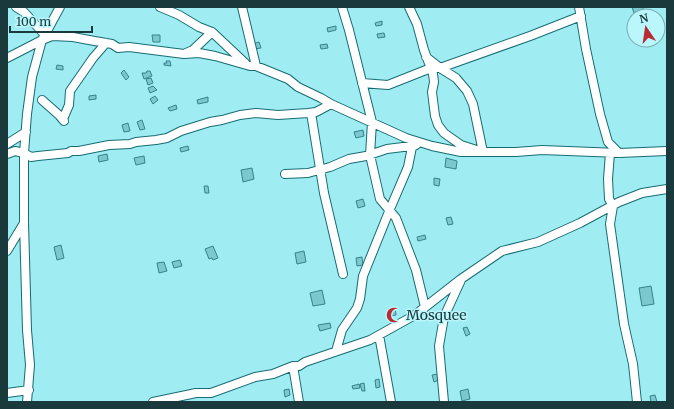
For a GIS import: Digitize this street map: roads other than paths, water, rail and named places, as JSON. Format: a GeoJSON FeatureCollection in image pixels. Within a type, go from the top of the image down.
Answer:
{"type":"FeatureCollection","features":[{"type":"Feature","properties":{"kind":"street"},"geometry":{"type":"LineString","coordinates":[[16,7],[24,12],[43,37]]}},
{"type":"Feature","properties":{"kind":"street"},"geometry":{"type":"LineString","coordinates":[[28,402],[30,365],[27,330],[24,153],[32,77],[43,37],[60,7]]}},
{"type":"Feature","properties":{"kind":"street"},"geometry":{"type":"LineString","coordinates":[[160,7],[212,32],[240,59],[253,66]]}},
{"type":"Feature","properties":{"kind":"street"},"geometry":{"type":"LineString","coordinates":[[242,7],[253,66]]}},
{"type":"Feature","properties":{"kind":"street"},"geometry":{"type":"LineString","coordinates":[[342,7],[372,122],[370,155],[380,199],[390,209],[396,218],[416,270],[425,307]]}},
{"type":"Feature","properties":{"kind":"street"},"geometry":{"type":"LineString","coordinates":[[408,7],[417,24],[426,57],[431,68],[433,78],[432,92],[438,125],[444,132],[461,144],[483,152]]}},
{"type":"Feature","properties":{"kind":"street"},"geometry":{"type":"LineString","coordinates":[[580,7],[586,49],[600,114],[608,142],[619,153]]}},
{"type":"Feature","properties":{"kind":"street"},"geometry":{"type":"LineString","coordinates":[[362,83],[388,85],[431,68],[440,68],[530,36],[581,16]]}},
{"type":"Feature","properties":{"kind":"street"},"geometry":{"type":"LineString","coordinates":[[184,54],[193,50],[212,32]]}},
{"type":"Feature","properties":{"kind":"street"},"geometry":{"type":"LineString","coordinates":[[7,58],[43,37],[52,36],[73,37],[112,44],[118,48],[129,47],[184,54],[199,53],[253,66],[288,79],[298,87],[331,104],[406,138],[450,150],[461,152],[516,152],[542,150],[610,153],[667,151]]}},
{"type":"Feature","properties":{"kind":"street"},"geometry":{"type":"LineString","coordinates":[[42,100],[64,120],[69,104],[70,90],[92,58],[106,43]]}},
{"type":"Feature","properties":{"kind":"street"},"geometry":{"type":"LineString","coordinates":[[426,57],[456,78],[467,91],[472,104],[483,152]]}},
{"type":"Feature","properties":{"kind":"street"},"geometry":{"type":"LineString","coordinates":[[26,132],[8,142],[11,152],[24,153],[31,156],[49,156],[108,145],[168,138],[210,122],[240,115],[256,113],[278,115],[311,113],[331,104]]}},
{"type":"Feature","properties":{"kind":"street"},"geometry":{"type":"LineString","coordinates":[[311,113],[324,193],[343,274]]}},
{"type":"Feature","properties":{"kind":"street"},"geometry":{"type":"LineString","coordinates":[[336,351],[342,330],[359,303],[363,276],[408,168],[412,148],[420,142]]}},
{"type":"Feature","properties":{"kind":"street"},"geometry":{"type":"LineString","coordinates":[[285,174],[308,173],[349,159],[370,155],[387,149],[403,147],[412,148]]}},
{"type":"Feature","properties":{"kind":"street"},"geometry":{"type":"LineString","coordinates":[[610,153],[608,179],[609,199],[612,206],[610,224],[620,301],[633,364],[637,402]]}},
{"type":"Feature","properties":{"kind":"street"},"geometry":{"type":"LineString","coordinates":[[153,402],[196,393],[211,393],[255,377],[273,374],[293,366],[298,366],[336,351],[370,340],[415,315],[461,279],[502,251],[538,242],[642,193],[667,189]]}},
{"type":"Feature","properties":{"kind":"street"},"geometry":{"type":"LineString","coordinates":[[7,251],[24,223]]}},
{"type":"Feature","properties":{"kind":"street"},"geometry":{"type":"LineString","coordinates":[[444,402],[439,346],[444,317],[461,279]]}},
{"type":"Feature","properties":{"kind":"street"},"geometry":{"type":"LineString","coordinates":[[378,335],[391,402]]}},
{"type":"Feature","properties":{"kind":"street"},"geometry":{"type":"LineString","coordinates":[[293,366],[299,402]]}},
{"type":"Feature","properties":{"kind":"street"},"geometry":{"type":"LineString","coordinates":[[7,393],[29,390]]}},
{"type":"Feature","properties":{"kind":"place","name":"Mosquee"},"geometry":{"type":"Point","coordinates":[394,315]}}]}
